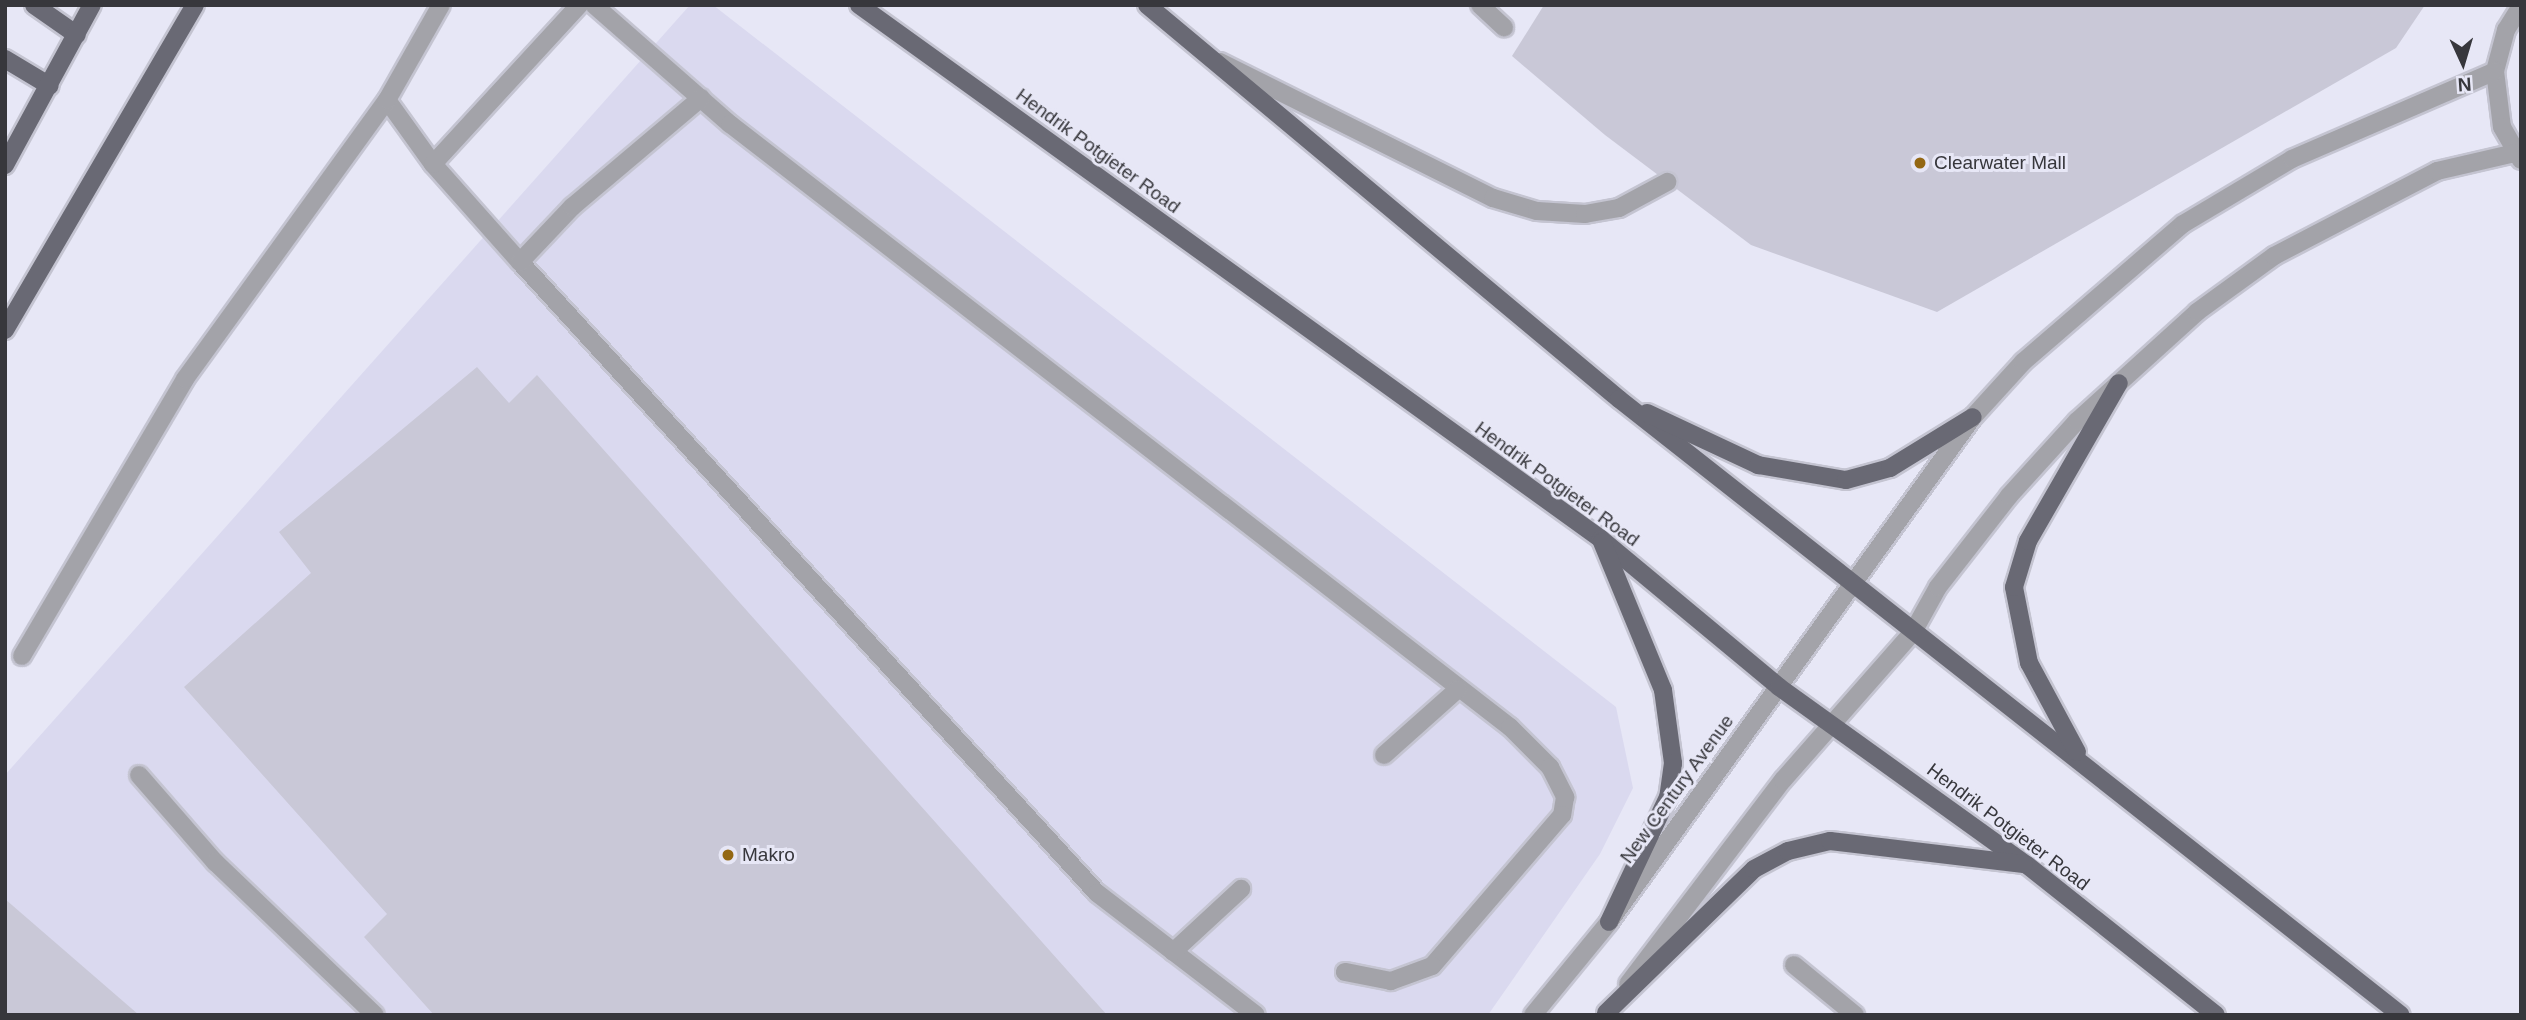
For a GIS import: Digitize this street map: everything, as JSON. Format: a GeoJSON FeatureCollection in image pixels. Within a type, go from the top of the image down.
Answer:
{"type":"FeatureCollection","features":[{"type":"Feature","properties":{"kind":"main road"},"geometry":{"type":"LineString","coordinates":[[34,5],[77,35]]}},
{"type":"Feature","properties":{"kind":"main road"},"geometry":{"type":"LineString","coordinates":[[5,165],[92,5]]}},
{"type":"Feature","properties":{"kind":"main road"},"geometry":{"type":"LineString","coordinates":[[5,330],[195,5]]}},
{"type":"Feature","properties":{"kind":"main road","name":"Hendrik Potgieter Road"},"geometry":{"type":"LineString","coordinates":[[859,5],[1601,539],[1779,687],[2027,864],[2216,1015]]}},
{"type":"Feature","properties":{"kind":"main road"},"geometry":{"type":"LineString","coordinates":[[1147,5],[1619,399],[2401,1015]]}},
{"type":"Feature","properties":{"kind":"main road"},"geometry":{"type":"LineString","coordinates":[[5,59],[50,86]]}},
{"type":"Feature","properties":{"kind":"main road"},"geometry":{"type":"LineString","coordinates":[[2085,765],[2044,701],[2029,663],[2014,587],[2028,541],[2119,383]]}},
{"type":"Feature","properties":{"kind":"main road"},"geometry":{"type":"LineString","coordinates":[[1619,399],[1758,465],[1813,478],[1846,480],[1890,468],[1973,417]]}},
{"type":"Feature","properties":{"kind":"main road"},"geometry":{"type":"LineString","coordinates":[[1601,539],[1662,690],[1673,763],[1668,797],[1609,922]]}},
{"type":"Feature","properties":{"kind":"main road"},"geometry":{"type":"LineString","coordinates":[[1605,1014],[1754,869],[1788,851],[1830,841],[2027,864]]}},
{"type":"Feature","properties":{"kind":"street"},"geometry":{"type":"LineString","coordinates":[[22,656],[185,379],[387,100],[441,5]]}},
{"type":"Feature","properties":{"kind":"street"},"geometry":{"type":"LineString","coordinates":[[433,164],[579,5]]}},
{"type":"Feature","properties":{"kind":"street"},"geometry":{"type":"LineString","coordinates":[[594,5],[702,98],[1458,689],[1550,767],[1565,797],[1562,815],[1432,966],[1391,981],[1345,972]]}},
{"type":"Feature","properties":{"kind":"street"},"geometry":{"type":"LineString","coordinates":[[1480,5],[1504,27]]}},
{"type":"Feature","properties":{"kind":"street"},"geometry":{"type":"LineString","coordinates":[[1605,1014],[1832,725],[1913,632],[1938,587],[2009,496],[2119,383],[2197,312],[2333,221],[2437,172],[2518,156],[2502,127],[2496,71],[2506,30],[2521,6]]}},
{"type":"Feature","properties":{"kind":"street"},"geometry":{"type":"LineString","coordinates":[[1208,56],[1493,198],[1537,211],[1585,214],[1619,208],[1667,181]]}},
{"type":"Feature","properties":{"kind":"street","name":"New Century Avenue"},"geometry":{"type":"LineString","coordinates":[[1534,1015],[1609,922],[1854,586],[1973,417],[2023,362],[2183,225],[2291,159],[2496,71]]}},
{"type":"Feature","properties":{"kind":"street"},"geometry":{"type":"LineString","coordinates":[[520,262],[572,207],[702,98]]}},
{"type":"Feature","properties":{"kind":"street"},"geometry":{"type":"LineString","coordinates":[[387,100],[433,164],[520,262],[1097,892],[1256,1015]]}},
{"type":"Feature","properties":{"kind":"street"},"geometry":{"type":"LineString","coordinates":[[1384,755],[1458,689]]}},
{"type":"Feature","properties":{"kind":"street"},"geometry":{"type":"LineString","coordinates":[[139,775],[215,862],[375,1015]]}},
{"type":"Feature","properties":{"kind":"street"},"geometry":{"type":"LineString","coordinates":[[1173,952],[1241,889]]}},
{"type":"Feature","properties":{"kind":"street"},"geometry":{"type":"LineString","coordinates":[[1794,965],[1855,1015]]}},
{"type":"Feature","properties":{"kind":"shaded area"},"geometry":{"type":"Polygon","coordinates":[[[690,5],[713,5],[1616,707],[1633,788],[1600,854],[1488,1015],[5,1015],[5,775],[690,5]]]}},
{"type":"Feature","properties":{"kind":"building","name":"Clearwater Mall"},"geometry":{"type":"Polygon","coordinates":[[[1544,5],[2425,5],[2396,48],[1937,312],[1751,245],[1605,135],[1512,56],[1544,5]]]}},
{"type":"Feature","properties":{"kind":"building"},"geometry":{"type":"Polygon","coordinates":[[[477,367],[509,403],[537,375],[1107,1015],[434,1015],[364,937],[387,914],[184,687],[311,573],[279,532],[477,367]]]}},
{"type":"Feature","properties":{"kind":"building"},"geometry":{"type":"Polygon","coordinates":[[[5,899],[139,1015],[5,1015],[5,899]]]}},
{"type":"Feature","properties":{"kind":"place","name":"Clearwater Mall"},"geometry":{"type":"Point","coordinates":[1920,163]}},
{"type":"Feature","properties":{"kind":"place","name":"Makro"},"geometry":{"type":"Point","coordinates":[728,855]}}]}
